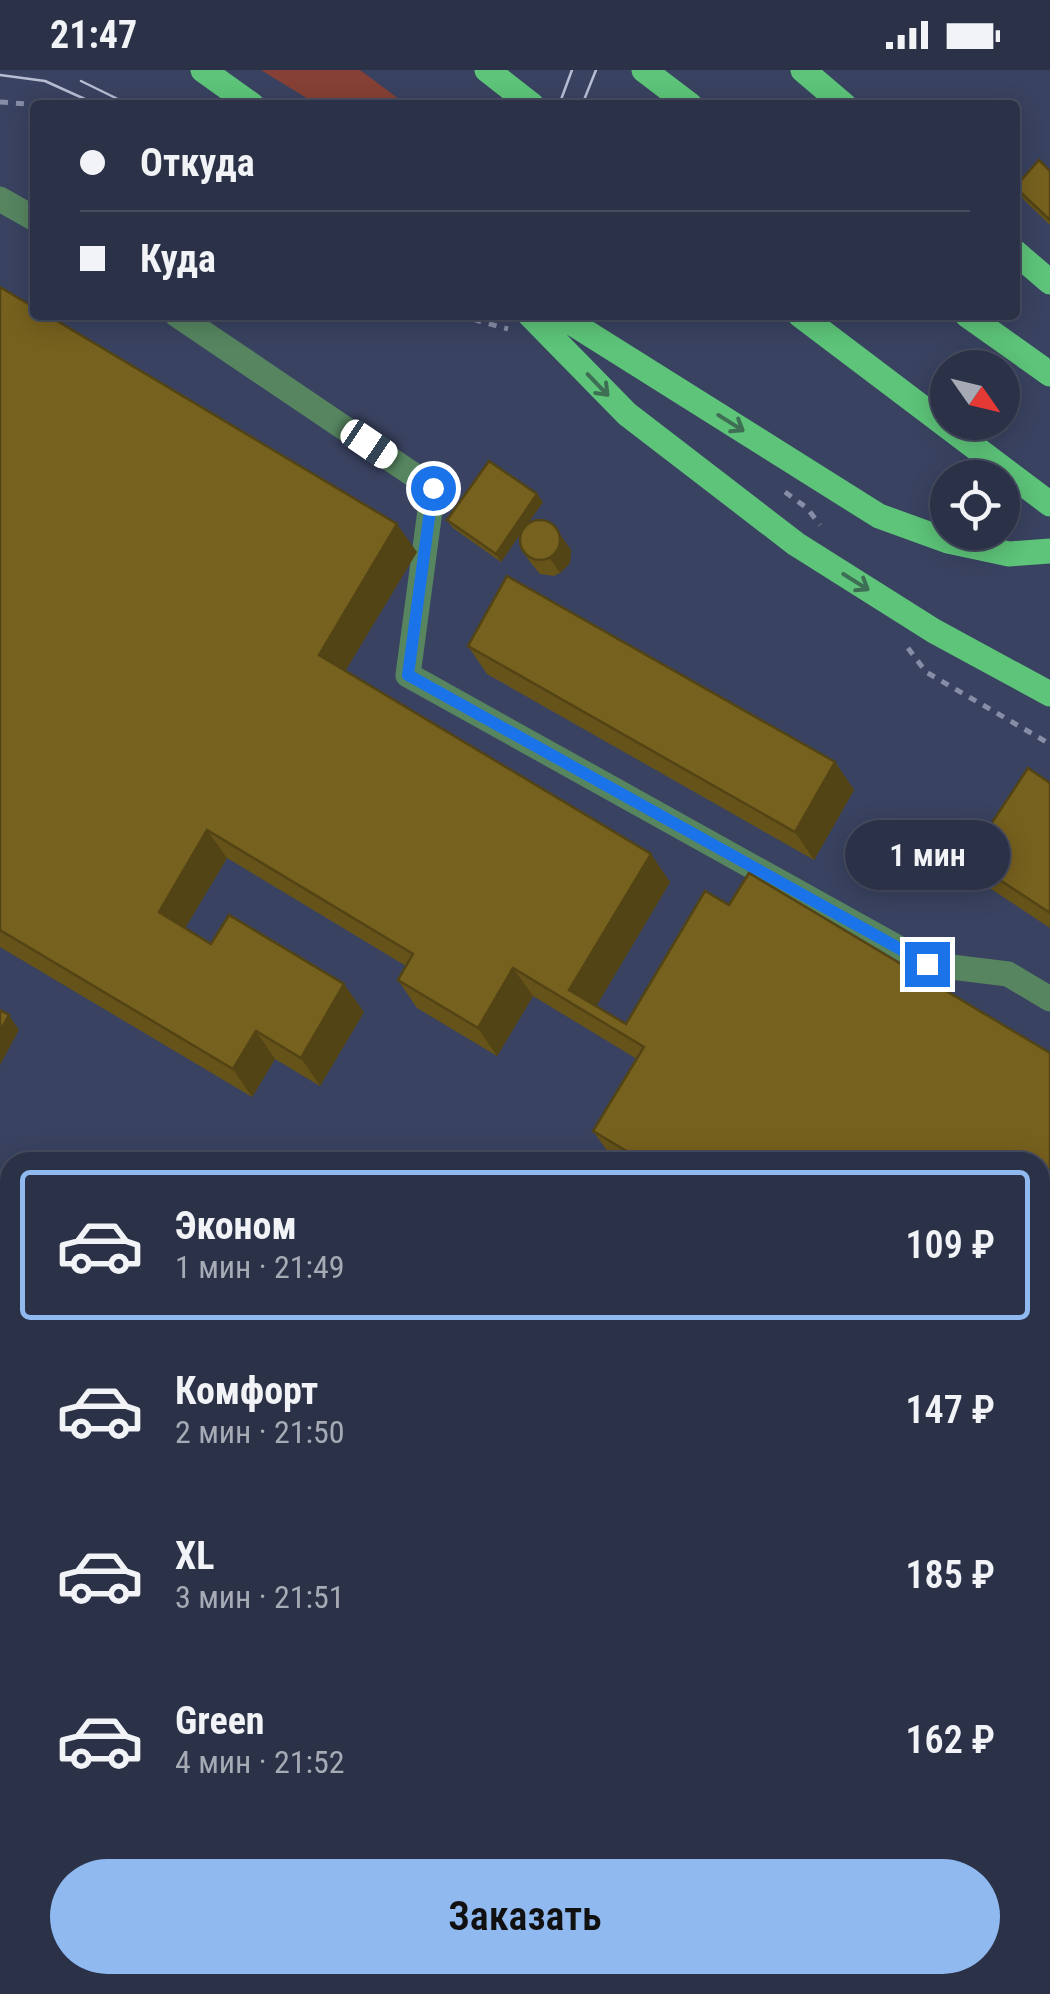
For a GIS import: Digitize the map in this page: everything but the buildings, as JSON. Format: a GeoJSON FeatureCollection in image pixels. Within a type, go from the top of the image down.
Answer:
{"type":"FeatureCollection","features":[{"type":"Feature","properties":{"kind":"main road"},"geometry":{"type":"LineString","coordinates":[[203,70],[245,100]]}},
{"type":"Feature","properties":{"kind":"main road"},"geometry":{"type":"LineString","coordinates":[[487,70],[526,100]]}},
{"type":"Feature","properties":{"kind":"main road"},"geometry":{"type":"LineString","coordinates":[[644,70],[683,100]]}},
{"type":"Feature","properties":{"kind":"main road"},"geometry":{"type":"LineString","coordinates":[[803,70],[838,100]]}},
{"type":"Feature","properties":{"kind":"main road"},"geometry":{"type":"LineString","coordinates":[[1020,256],[1050,282]]}},
{"type":"Feature","properties":{"kind":"main road"},"geometry":{"type":"LineString","coordinates":[[535,320],[626,414],[796,544],[934,631],[1050,694]]}},
{"type":"Feature","properties":{"kind":"main road"},"geometry":{"type":"LineString","coordinates":[[567,320],[879,516],[948,542],[1010,554],[1050,551]]}},
{"type":"Feature","properties":{"kind":"main road"},"geometry":{"type":"LineString","coordinates":[[806,320],[1050,504]]}},
{"type":"Feature","properties":{"kind":"main road"},"geometry":{"type":"LineString","coordinates":[[974,320],[1050,374]]}},
{"type":"Feature","properties":{"kind":"street"},"geometry":{"type":"LineString","coordinates":[[0,198],[30,217]]}},
{"type":"Feature","properties":{"kind":"street"},"geometry":{"type":"LineString","coordinates":[[184,320],[433,488],[408,675],[927,964],[1008,974],[1050,1000]]}},
{"type":"Feature","properties":{"kind":"path"},"geometry":{"type":"LineString","coordinates":[[0,102],[30,104]]}},
{"type":"Feature","properties":{"kind":"shaded area"},"geometry":{"type":"Polygon","coordinates":[[[261,70],[360,70],[400,100],[310,100],[261,70]]]}},
{"type":"Feature","properties":{"kind":"tram line"},"geometry":{"type":"LineString","coordinates":[[561,100],[572,70]]}},
{"type":"Feature","properties":{"kind":"tram line"},"geometry":{"type":"LineString","coordinates":[[584,100],[596,70]]}},
{"type":"Feature","properties":{"kind":"tram line"},"geometry":{"type":"LineString","coordinates":[[0,75],[45,81],[87,100]]}},
{"type":"Feature","properties":{"kind":"tram line"},"geometry":{"type":"LineString","coordinates":[[81,81],[120,100]]}},
{"type":"Feature","properties":{"kind":"route"},"geometry":{"type":"LineString","coordinates":[[433,488],[408,675],[927,964]]}}]}
